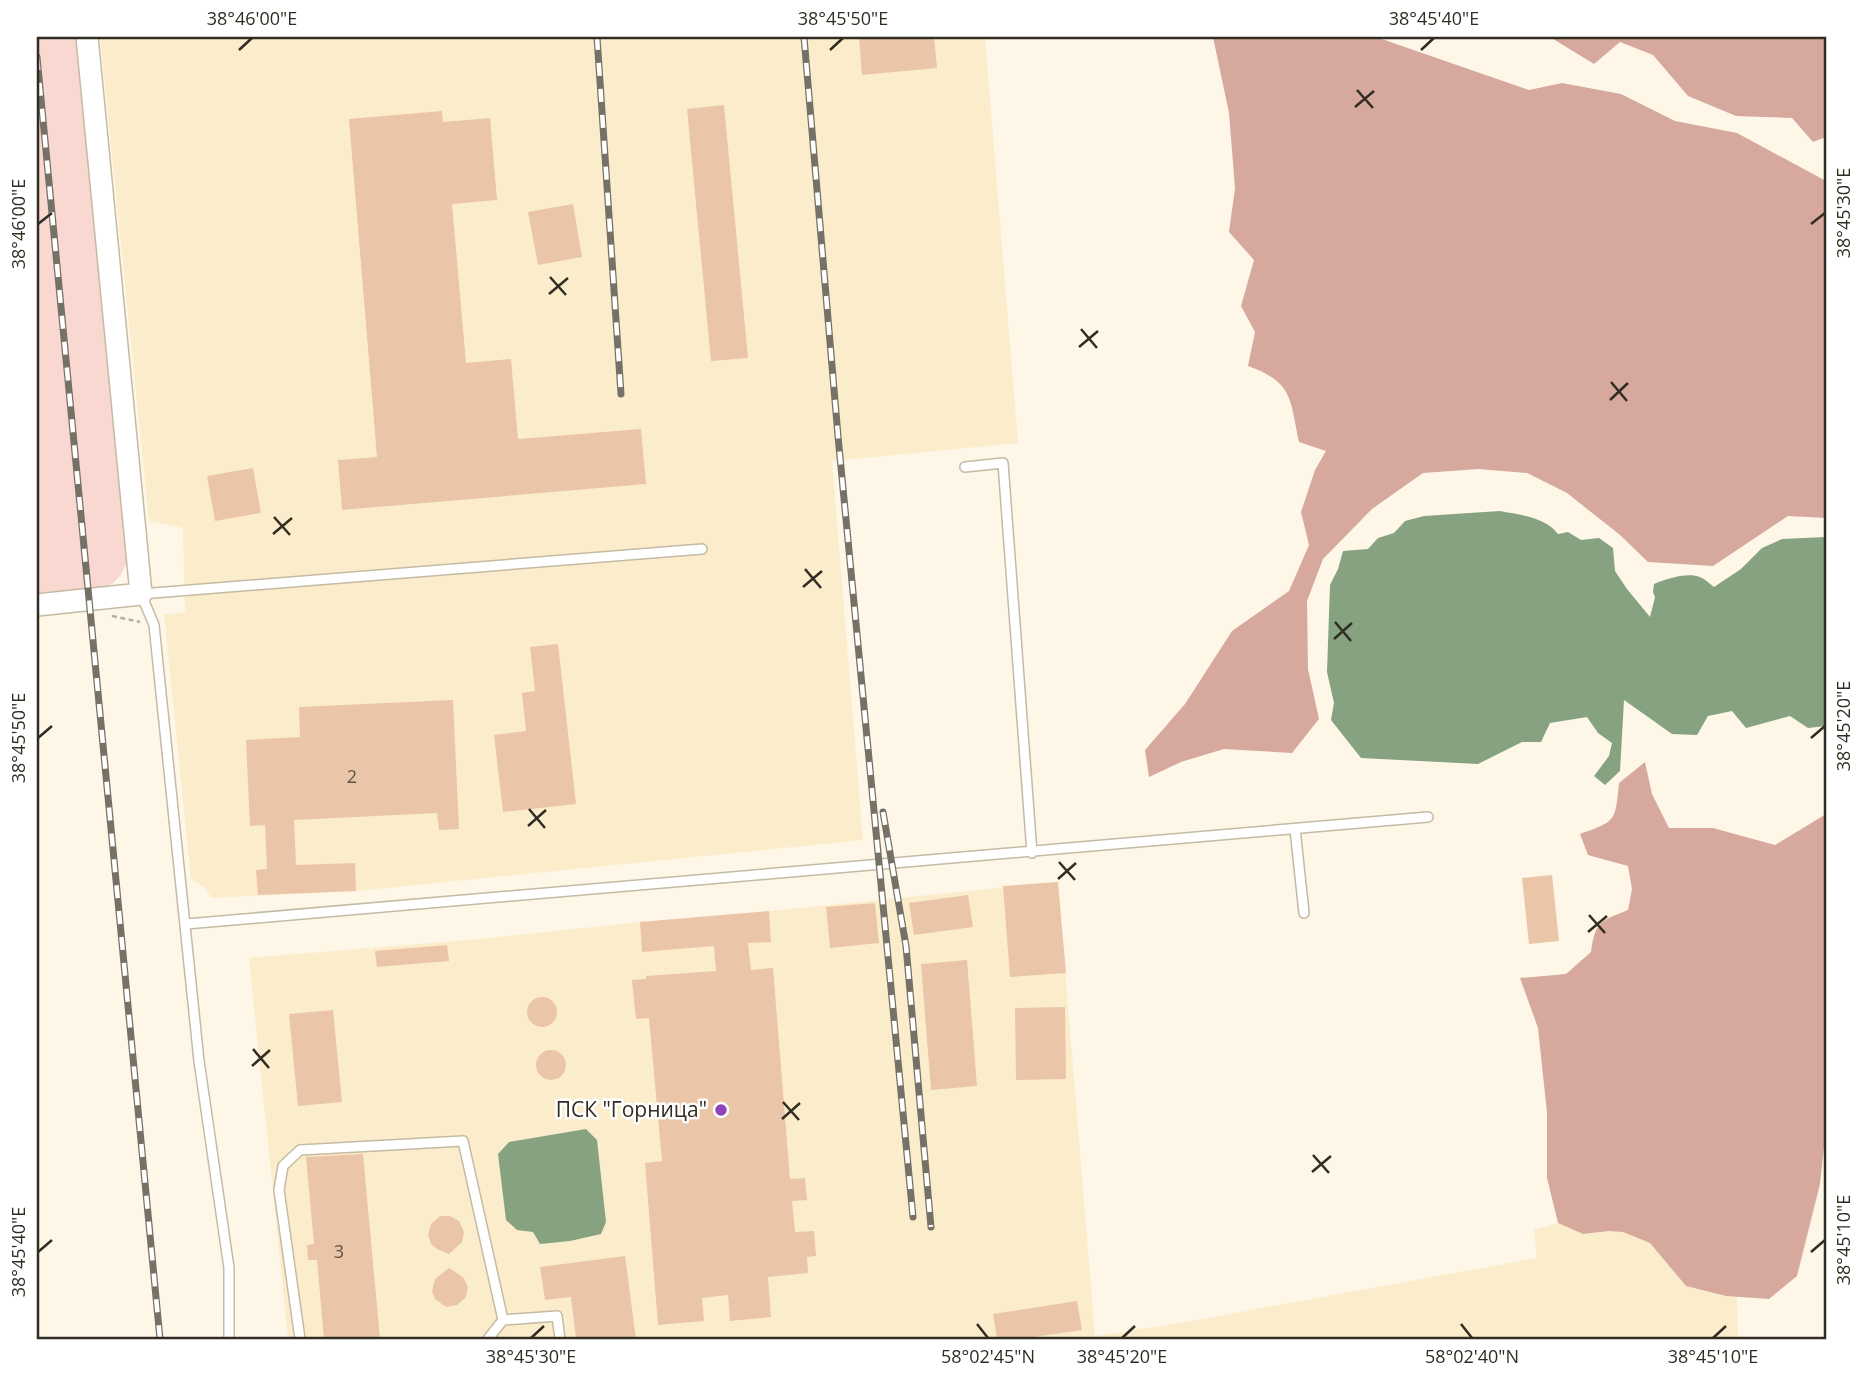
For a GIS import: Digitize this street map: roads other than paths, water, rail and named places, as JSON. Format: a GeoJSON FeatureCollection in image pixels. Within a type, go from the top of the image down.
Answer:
{"type":"FeatureCollection","features":[{"type":"Feature","properties":{"kind":"street"},"geometry":{"type":"LineString","coordinates":[[37,605],[141,594],[87,37]]}},
{"type":"Feature","properties":{"kind":"lane"},"geometry":{"type":"LineString","coordinates":[[965,467],[1003,463],[1032,853]]}},
{"type":"Feature","properties":{"kind":"lane"},"geometry":{"type":"LineString","coordinates":[[229,1339],[229,1268],[199,1061],[154,625],[141,594],[702,549]]}},
{"type":"Feature","properties":{"kind":"lane"},"geometry":{"type":"LineString","coordinates":[[186,924],[1428,817]]}},
{"type":"Feature","properties":{"kind":"lane"},"geometry":{"type":"LineString","coordinates":[[1295,829],[1304,912]]}},
{"type":"Feature","properties":{"kind":"lane"},"geometry":{"type":"LineString","coordinates":[[300,1339],[279,1190],[283,1166],[299,1150],[463,1141],[503,1320]]}},
{"type":"Feature","properties":{"kind":"lane"},"geometry":{"type":"LineString","coordinates":[[488,1339],[503,1320],[557,1316],[560,1339]]}},
{"type":"Feature","properties":{"kind":"railway"},"geometry":{"type":"LineString","coordinates":[[597,37],[621,394]]}},
{"type":"Feature","properties":{"kind":"railway"},"geometry":{"type":"LineString","coordinates":[[804,37],[838,436],[913,1217]]}},
{"type":"Feature","properties":{"kind":"railway"},"geometry":{"type":"LineString","coordinates":[[37,57],[160,1339]]}},
{"type":"Feature","properties":{"kind":"railway"},"geometry":{"type":"LineString","coordinates":[[883,812],[906,946],[931,1227]]}},
{"type":"Feature","properties":{"kind":"place","name":"ПСК \"Горница\""},"geometry":{"type":"Point","coordinates":[721,1110]}}]}
